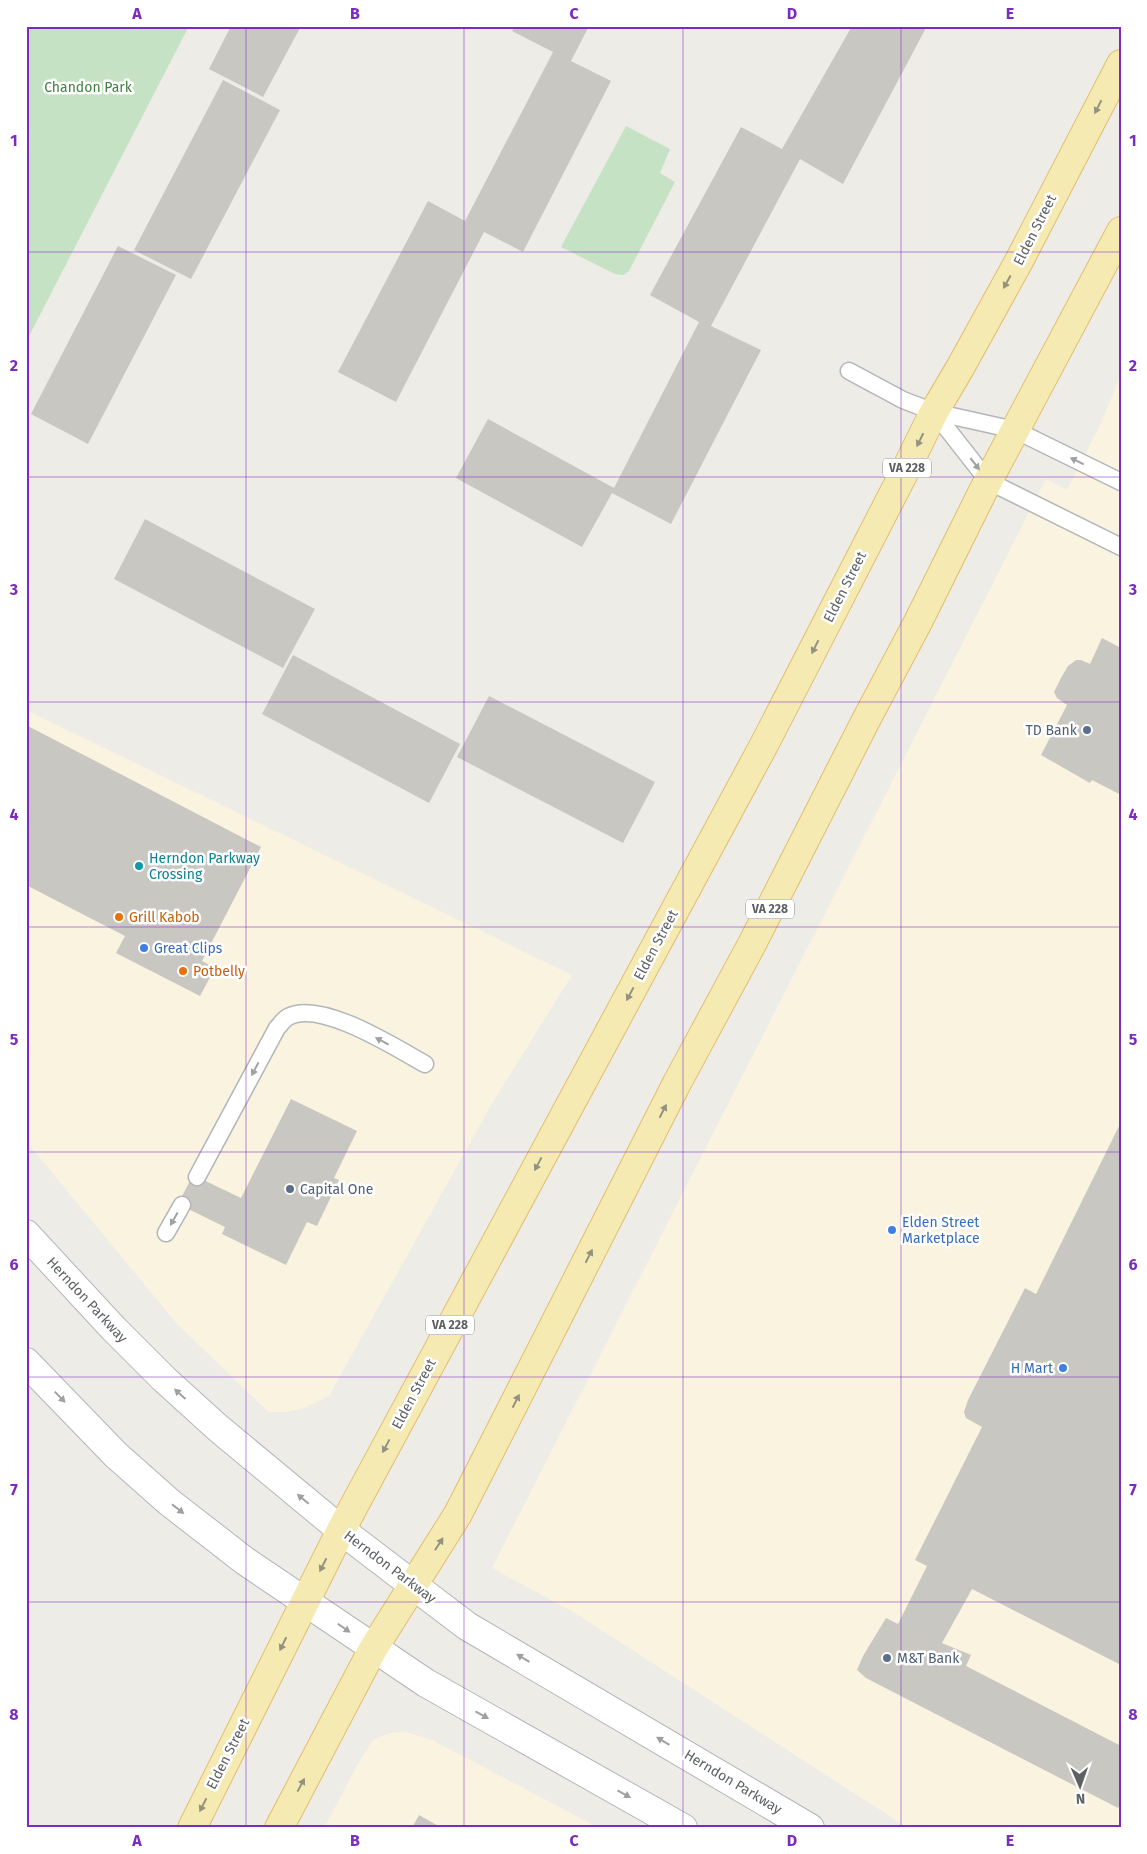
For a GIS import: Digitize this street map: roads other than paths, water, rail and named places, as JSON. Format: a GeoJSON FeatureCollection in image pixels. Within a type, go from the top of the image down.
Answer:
{"type":"FeatureCollection","features":[{"type":"Feature","properties":{"kind":"main road","name":"Elden Street"},"geometry":{"type":"LineString","coordinates":[[192,1828],[341,1530],[765,743],[934,412],[1019,262],[1121,64]]}},
{"type":"Feature","properties":{"kind":"main road","name":"VA 228"},"geometry":{"type":"LineString","coordinates":[[413,1585],[458,1514],[677,1083],[752,944],[918,622],[988,481],[1121,231]]}},
{"type":"Feature","properties":{"kind":"main road","name":"Herndon Parkway"},"geometry":{"type":"LineString","coordinates":[[26,1234],[114,1330],[218,1428],[341,1530],[467,1626],[810,1828]]}},
{"type":"Feature","properties":{"kind":"main road"},"geometry":{"type":"LineString","coordinates":[[26,1362],[116,1455],[169,1502],[245,1561],[426,1684],[683,1828]]}},
{"type":"Feature","properties":{"kind":"main road"},"geometry":{"type":"LineString","coordinates":[[279,1828],[373,1649],[413,1585]]}},
{"type":"Feature","properties":{"kind":"lane"},"geometry":{"type":"LineString","coordinates":[[849,371],[903,400],[934,412],[1015,430],[1121,482]]}},
{"type":"Feature","properties":{"kind":"lane"},"geometry":{"type":"LineString","coordinates":[[934,412],[988,481],[1121,547]]}},
{"type":"Feature","properties":{"kind":"lane"},"geometry":{"type":"LineString","coordinates":[[197,1177],[277,1028],[289,1017],[303,1013],[322,1014],[348,1023],[425,1064]]}},
{"type":"Feature","properties":{"kind":"lane"},"geometry":{"type":"LineString","coordinates":[[166,1233],[182,1206]]}},
{"type":"Feature","properties":{"kind":"place","name":"TD Bank"},"geometry":{"type":"Point","coordinates":[1087,730]}},
{"type":"Feature","properties":{"kind":"place","name":"Herndon Parkway Crossing"},"geometry":{"type":"Point","coordinates":[139,866]}},
{"type":"Feature","properties":{"kind":"place","name":"Grill Kabob"},"geometry":{"type":"Point","coordinates":[119,917]}},
{"type":"Feature","properties":{"kind":"place","name":"Great Clips"},"geometry":{"type":"Point","coordinates":[144,948]}},
{"type":"Feature","properties":{"kind":"place","name":"Potbelly"},"geometry":{"type":"Point","coordinates":[183,971]}},
{"type":"Feature","properties":{"kind":"place","name":"Capital One"},"geometry":{"type":"Point","coordinates":[290,1189]}},
{"type":"Feature","properties":{"kind":"place","name":"Elden Street Marketplace"},"geometry":{"type":"Point","coordinates":[892,1230]}},
{"type":"Feature","properties":{"kind":"place","name":"H Mart"},"geometry":{"type":"Point","coordinates":[1063,1368]}},
{"type":"Feature","properties":{"kind":"place","name":"M&T Bank"},"geometry":{"type":"Point","coordinates":[887,1658]}},
{"type":"Feature","properties":{"kind":"park label","name":"Chandon Park"},"geometry":{"type":"Point","coordinates":[88,87]}}]}
